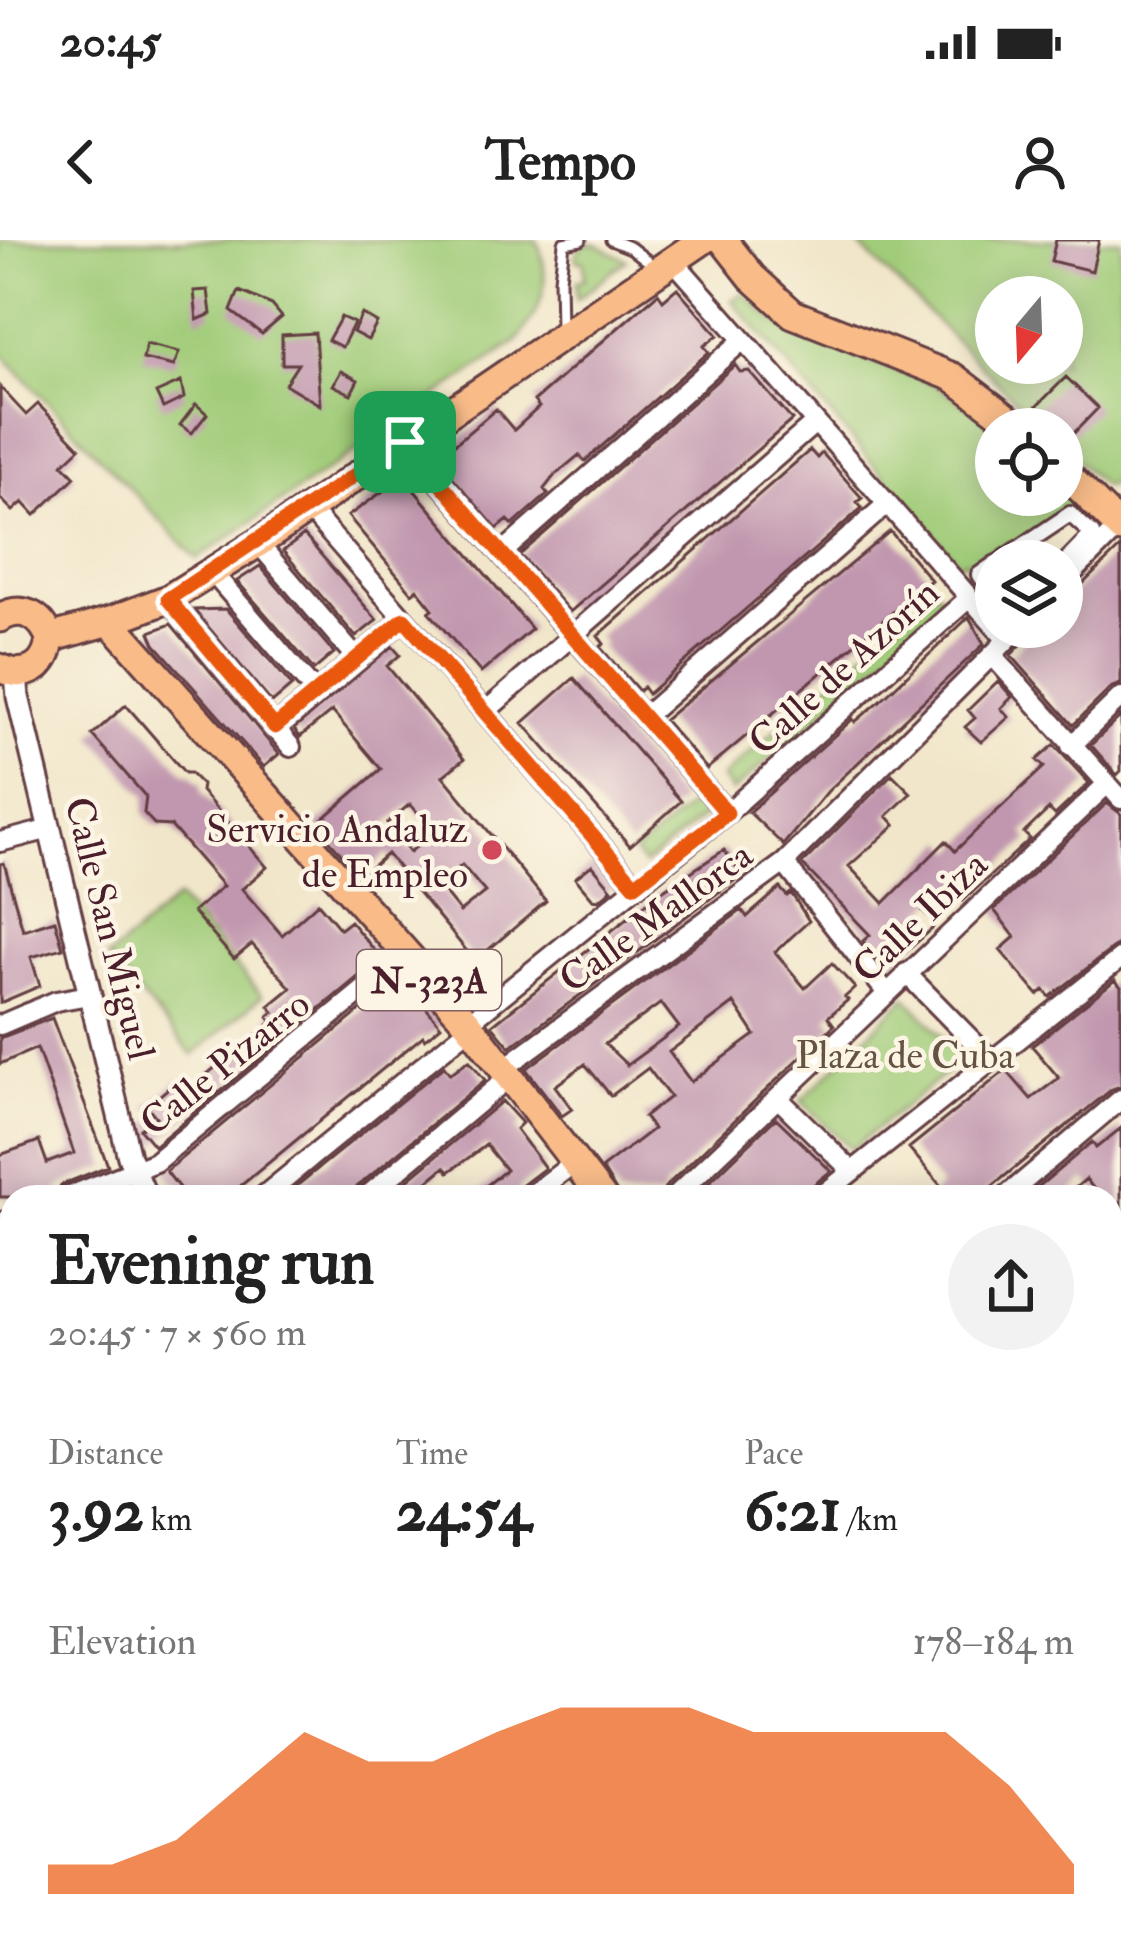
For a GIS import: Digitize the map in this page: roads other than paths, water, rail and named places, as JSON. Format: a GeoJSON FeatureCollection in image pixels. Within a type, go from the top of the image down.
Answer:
{"type":"FeatureCollection","features":[{"type":"Feature","properties":{"kind":"main road"},"geometry":{"type":"LineString","coordinates":[[50,638],[110,622],[168,599],[258,543],[703,240]]}},
{"type":"Feature","properties":{"kind":"main road"},"geometry":{"type":"LineString","coordinates":[[723,240],[752,277],[793,314],[953,376],[994,408]]}},
{"type":"Feature","properties":{"kind":"main road"},"geometry":{"type":"LineString","coordinates":[[1083,488],[1116,515]]}},
{"type":"Feature","properties":{"kind":"main road"},"geometry":{"type":"LineString","coordinates":[[3,610],[40,620],[50,638],[44,662],[30,672],[8,671]]}},
{"type":"Feature","properties":{"kind":"main road","name":"N-323A"},"geometry":{"type":"LineString","coordinates":[[110,622],[468,1023],[593,1185]]}},
{"type":"Feature","properties":{"kind":"street"},"geometry":{"type":"LineString","coordinates":[[665,264],[743,340],[975,603]]}},
{"type":"Feature","properties":{"kind":"street"},"geometry":{"type":"LineString","coordinates":[[502,553],[743,340]]}},
{"type":"Feature","properties":{"kind":"street"},"geometry":{"type":"LineString","coordinates":[[485,712],[815,423]]}},
{"type":"Feature","properties":{"kind":"street"},"geometry":{"type":"LineString","coordinates":[[405,442],[727,813]]}},
{"type":"Feature","properties":{"kind":"street"},"geometry":{"type":"LineString","coordinates":[[644,717],[886,504]]}},
{"type":"Feature","properties":{"kind":"street"},"geometry":{"type":"LineString","coordinates":[[308,508],[635,885]]}},
{"type":"Feature","properties":{"kind":"street"},"geometry":{"type":"LineString","coordinates":[[1031,540],[1070,514],[1092,534],[1083,543]]}},
{"type":"Feature","properties":{"kind":"street"},"geometry":{"type":"LineString","coordinates":[[1083,557],[1116,515]]}},
{"type":"Feature","properties":{"kind":"street"},"geometry":{"type":"LineString","coordinates":[[258,543],[356,658]]}},
{"type":"Feature","properties":{"kind":"street"},"geometry":{"type":"LineString","coordinates":[[212,572],[316,693]]}},
{"type":"Feature","properties":{"kind":"street","name":"Calle de Azorín"},"geometry":{"type":"LineString","coordinates":[[277,1185],[727,813],[969,598]]}},
{"type":"Feature","properties":{"kind":"street"},"geometry":{"type":"LineString","coordinates":[[168,599],[291,747]]}},
{"type":"Feature","properties":{"kind":"street"},"geometry":{"type":"LineString","coordinates":[[275,727],[404,619]]}},
{"type":"Feature","properties":{"kind":"street","name":"Calle Mallorca"},"geometry":{"type":"LineString","coordinates":[[380,1185],[505,1074],[784,863],[1001,648]]}},
{"type":"Feature","properties":{"kind":"street"},"geometry":{"type":"LineString","coordinates":[[993,656],[1121,799]]}},
{"type":"Feature","properties":{"kind":"street","name":"Calle San Miguel"},"geometry":{"type":"LineString","coordinates":[[8,671],[88,995],[141,1185]]}},
{"type":"Feature","properties":{"kind":"street"},"geometry":{"type":"LineString","coordinates":[[1071,746],[1121,698]]}},
{"type":"Feature","properties":{"kind":"street","name":"Calle Ibiza"},"geometry":{"type":"LineString","coordinates":[[687,1185],[1106,784]]}},
{"type":"Feature","properties":{"kind":"street"},"geometry":{"type":"LineString","coordinates":[[0,842],[50,829]]}},
{"type":"Feature","properties":{"kind":"street"},"geometry":{"type":"LineString","coordinates":[[784,863],[886,992]]}},
{"type":"Feature","properties":{"kind":"street","name":"Calle Pizarro"},"geometry":{"type":"LineString","coordinates":[[99,1185],[155,1162],[406,955]]}},
{"type":"Feature","properties":{"kind":"street"},"geometry":{"type":"LineString","coordinates":[[835,1185],[1121,958]]}},
{"type":"Feature","properties":{"kind":"street"},"geometry":{"type":"LineString","coordinates":[[906,973],[992,1061]]}},
{"type":"Feature","properties":{"kind":"street"},"geometry":{"type":"LineString","coordinates":[[0,1025],[56,1001],[88,995]]}},
{"type":"Feature","properties":{"kind":"street"},"geometry":{"type":"LineString","coordinates":[[778,1099],[852,1171]]}},
{"type":"Feature","properties":{"kind":"street"},"geometry":{"type":"LineString","coordinates":[[1019,1185],[1121,1099]]}},
{"type":"Feature","properties":{"kind":"street"},"geometry":{"type":"LineString","coordinates":[[545,1185],[575,1162]]}},
{"type":"Feature","properties":{"kind":"lane"},"geometry":{"type":"LineString","coordinates":[[561,337],[564,243],[581,240]]}},
{"type":"Feature","properties":{"kind":"lane"},"geometry":{"type":"LineString","coordinates":[[611,240],[665,264]]}},
{"type":"Feature","properties":{"kind":"place","name":"Servicio Andaluz de Empleo"},"geometry":{"type":"Point","coordinates":[492,850]}},
{"type":"Feature","properties":{"kind":"park label","name":"Plaza de Cuba"},"geometry":{"type":"Point","coordinates":[905,1054]}}]}
